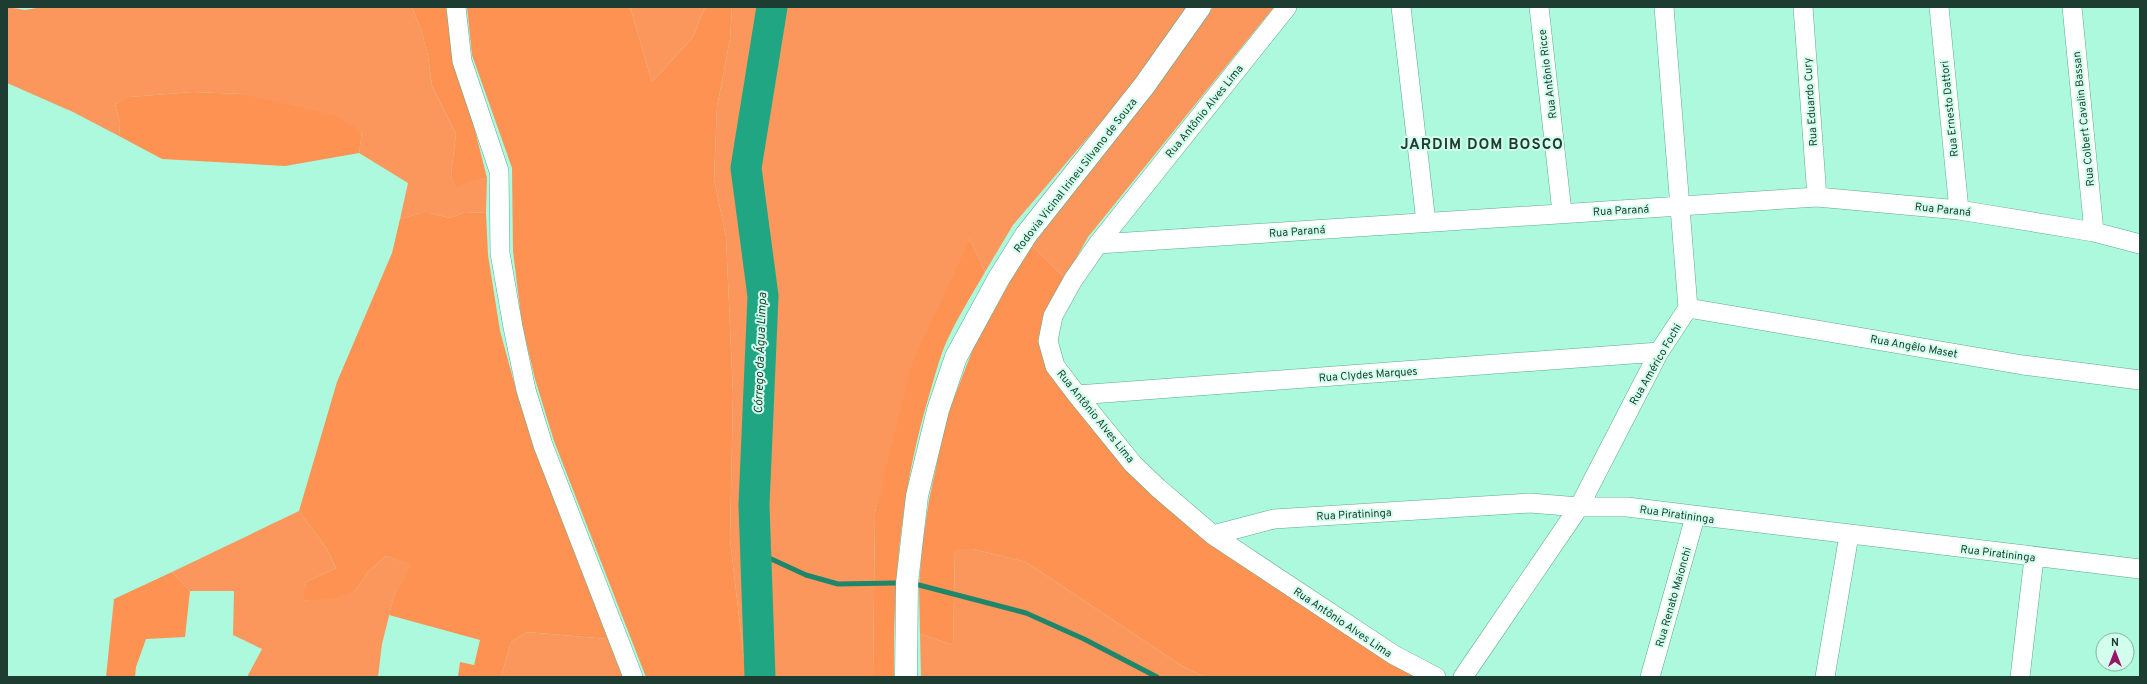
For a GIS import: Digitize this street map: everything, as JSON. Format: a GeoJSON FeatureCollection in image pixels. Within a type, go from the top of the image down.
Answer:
{"type":"FeatureCollection","features":[{"type":"Feature","properties":{"kind":"main road","name":"Rodovia Vicinal Irineu Silvano de Souza"},"geometry":{"type":"LineString","coordinates":[[906,677],[907,583],[917,496],[938,410],[956,357],[999,278],[1026,235],[1144,86],[1200,7]]}},
{"type":"Feature","properties":{"kind":"street"},"geometry":{"type":"LineString","coordinates":[[456,7],[462,61],[499,171],[500,252],[513,328],[526,390],[543,445],[633,677]]}},
{"type":"Feature","properties":{"kind":"street","name":"Rua Antônio Alves Lima"},"geometry":{"type":"LineString","coordinates":[[1287,7],[1098,244],[1072,280],[1053,316],[1048,341],[1055,366],[1133,464],[1158,488],[1213,535],[1394,655],[1436,677]]}},
{"type":"Feature","properties":{"kind":"street"},"geometry":{"type":"LineString","coordinates":[[1401,7],[1426,222]]}},
{"type":"Feature","properties":{"kind":"street","name":"Rua Antônio Ricce"},"geometry":{"type":"LineString","coordinates":[[1539,7],[1562,212]]}},
{"type":"Feature","properties":{"kind":"street"},"geometry":{"type":"LineString","coordinates":[[1664,7],[1688,308]]}},
{"type":"Feature","properties":{"kind":"street","name":"Rua Eduardo Cury"},"geometry":{"type":"LineString","coordinates":[[1803,7],[1817,197]]}},
{"type":"Feature","properties":{"kind":"street","name":"Rua Ernesto Dattori"},"geometry":{"type":"LineString","coordinates":[[1939,7],[1959,210]]}},
{"type":"Feature","properties":{"kind":"street","name":"Rua Colbert Cavalin Bassan"},"geometry":{"type":"LineString","coordinates":[[2072,7],[2094,232]]}},
{"type":"Feature","properties":{"kind":"street","name":"Rua Paraná"},"geometry":{"type":"LineString","coordinates":[[1098,244],[1562,212],[1681,207],[1817,197],[1959,210],[2094,232],[2140,244]]}},
{"type":"Feature","properties":{"kind":"street","name":"Rua Américo Fochi"},"geometry":{"type":"LineString","coordinates":[[1464,677],[1579,507],[1659,352],[1688,308]]}},
{"type":"Feature","properties":{"kind":"street","name":"Rua Angêlo Maset"},"geometry":{"type":"LineString","coordinates":[[1688,308],[2023,365],[2140,380]]}},
{"type":"Feature","properties":{"kind":"street","name":"Rua Clydes Marques"},"geometry":{"type":"LineString","coordinates":[[1077,395],[1659,352]]}},
{"type":"Feature","properties":{"kind":"street","name":"Rua Piratininga"},"geometry":{"type":"LineString","coordinates":[[1213,535],[1274,518],[1530,503],[1579,507],[1627,507],[1695,517],[2034,558],[2140,569]]}},
{"type":"Feature","properties":{"kind":"street","name":"Rua Renato Maionchi"},"geometry":{"type":"LineString","coordinates":[[1650,677],[1695,517]]}},
{"type":"Feature","properties":{"kind":"street"},"geometry":{"type":"LineString","coordinates":[[1825,677],[1849,535]]}},
{"type":"Feature","properties":{"kind":"street"},"geometry":{"type":"LineString","coordinates":[[2020,677],[2034,558]]}},
{"type":"Feature","properties":{"kind":"shaded area"},"geometry":{"type":"Polygon","coordinates":[[[7,7],[25,10],[43,7],[412,7],[421,30],[428,56],[432,86],[456,134],[451,175],[455,186],[487,178],[486,213],[465,212],[450,218],[430,213],[421,213],[400,219],[408,183],[359,153],[362,132],[242,94],[193,92],[130,97],[115,104],[120,123],[119,136],[73,112],[7,83],[7,7]]]}},
{"type":"Feature","properties":{"kind":"shaded area"},"geometry":{"type":"Polygon","coordinates":[[[412,7],[446,7],[454,63],[471,115],[487,178],[455,187],[451,175],[456,134],[432,86],[428,56],[421,30],[412,7]]]}},
{"type":"Feature","properties":{"kind":"shaded area"},"geometry":{"type":"Polygon","coordinates":[[[467,7],[630,7],[652,82],[693,37],[705,7],[732,7],[730,39],[717,107],[714,179],[726,237],[733,394],[730,539],[746,677],[646,677],[554,441],[535,379],[522,325],[513,251],[512,168],[472,55],[467,7]]]}},
{"type":"Feature","properties":{"kind":"shaded area"},"geometry":{"type":"Polygon","coordinates":[[[630,7],[705,7],[693,37],[652,82],[630,7]]]}},
{"type":"Feature","properties":{"kind":"shaded area"},"geometry":{"type":"Polygon","coordinates":[[[732,7],[1188,7],[1138,79],[1013,225],[985,272],[970,239],[889,460],[875,512],[873,677],[746,677],[730,539],[733,394],[726,237],[714,179],[717,107],[730,39],[732,7]]]}},
{"type":"Feature","properties":{"kind":"shaded area"},"geometry":{"type":"Polygon","coordinates":[[[1213,7],[1274,7],[1088,237],[1065,278],[1029,243],[1183,48],[1213,7]]]}},
{"type":"Feature","properties":{"kind":"shaded area"},"geometry":{"type":"Polygon","coordinates":[[[193,92],[242,94],[334,115],[362,132],[359,153],[285,166],[162,159],[119,136],[120,123],[115,104],[129,97],[193,92]]]}},
{"type":"Feature","properties":{"kind":"shaded area"},"geometry":{"type":"Polygon","coordinates":[[[465,212],[486,213],[488,255],[500,331],[517,393],[608,639],[527,632],[511,642],[501,677],[458,677],[460,662],[474,665],[480,640],[389,615],[394,596],[411,565],[386,556],[368,572],[355,591],[335,598],[303,601],[306,582],[336,568],[327,549],[299,511],[337,382],[392,253],[400,219],[421,213],[430,213],[450,218],[465,212]]]}},
{"type":"Feature","properties":{"kind":"shaded area"},"geometry":{"type":"Polygon","coordinates":[[[970,239],[985,272],[947,340],[928,399],[911,468],[900,536],[895,606],[894,677],[873,677],[875,512],[913,361],[970,239]]]}},
{"type":"Feature","properties":{"kind":"shaded area"},"geometry":{"type":"Polygon","coordinates":[[[1029,243],[1065,278],[1040,340],[1123,464],[1420,677],[1205,677],[1182,666],[1026,562],[973,549],[955,549],[953,645],[920,634],[919,585],[922,548],[929,500],[947,416],[980,331],[1029,243]]]}},
{"type":"Feature","properties":{"kind":"shaded area"},"geometry":{"type":"Polygon","coordinates":[[[299,511],[327,549],[336,568],[306,582],[304,601],[355,591],[368,572],[386,556],[412,565],[394,596],[382,644],[378,677],[247,677],[262,649],[233,635],[234,591],[190,591],[172,572],[299,511]]]}},
{"type":"Feature","properties":{"kind":"shaded area"},"geometry":{"type":"Polygon","coordinates":[[[955,548],[973,549],[1026,562],[1182,666],[1205,677],[921,677],[920,634],[953,645],[955,548]]]}},
{"type":"Feature","properties":{"kind":"shaded area"},"geometry":{"type":"Polygon","coordinates":[[[172,572],[190,591],[185,637],[146,639],[136,667],[135,677],[106,677],[114,599],[172,572]]]}},
{"type":"Feature","properties":{"kind":"shaded area"},"geometry":{"type":"Polygon","coordinates":[[[527,632],[608,639],[624,677],[501,677],[511,642],[527,632]]]}},
{"type":"Feature","properties":{"kind":"waterway","name":"Córrego da Água Limpa"},"geometry":{"type":"LineString","coordinates":[[760,677],[754,505],[763,296],[746,168],[772,7]]}},
{"type":"Feature","properties":{"kind":"waterway"},"geometry":{"type":"LineString","coordinates":[[756,552],[806,575],[838,584],[896,583]]}},
{"type":"Feature","properties":{"kind":"waterway"},"geometry":{"type":"LineString","coordinates":[[919,585],[1026,613],[1084,639],[1157,677]]}},
{"type":"Feature","properties":{"kind":"district","name":"JARDIM DOM BOSCO"},"geometry":{"type":"Point","coordinates":[1482,144]}}]}
